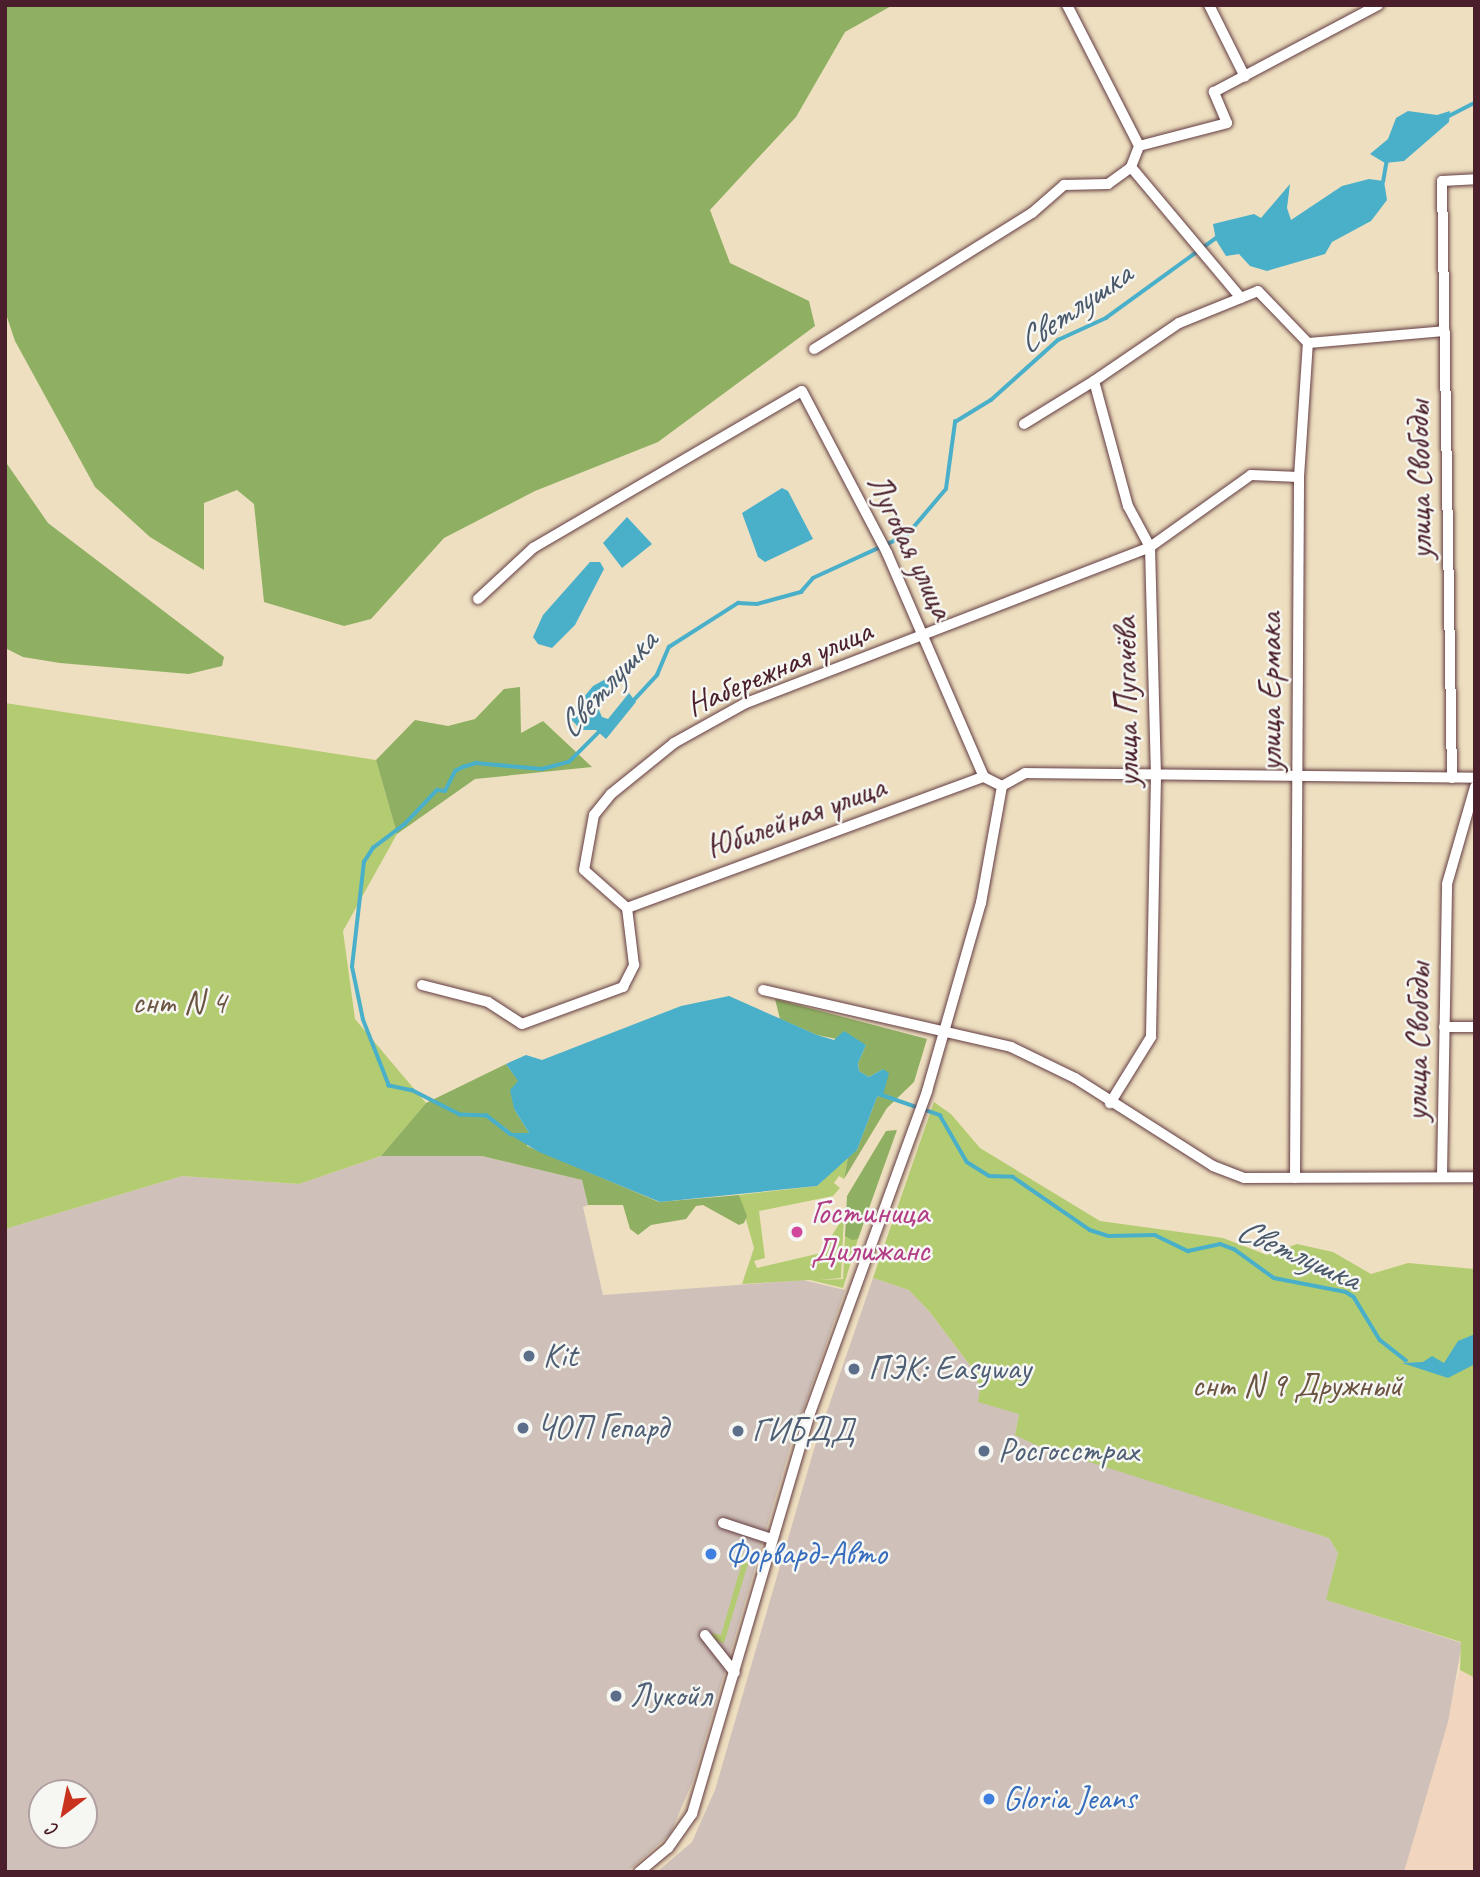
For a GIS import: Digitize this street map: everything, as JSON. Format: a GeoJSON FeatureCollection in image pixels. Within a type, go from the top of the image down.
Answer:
{"type":"FeatureCollection","features":[{"type":"Feature","properties":{"kind":"street"},"geometry":{"type":"LineString","coordinates":[[814,349],[1032,213],[1064,185],[1108,184],[1131,167],[1139,146],[1067,5]]}},
{"type":"Feature","properties":{"kind":"street"},"geometry":{"type":"LineString","coordinates":[[1209,5],[1245,77]]}},
{"type":"Feature","properties":{"kind":"street"},"geometry":{"type":"LineString","coordinates":[[1139,146],[1227,123],[1214,92],[1245,77],[1360,9],[1378,5]]}},
{"type":"Feature","properties":{"kind":"street"},"geometry":{"type":"LineString","coordinates":[[1131,167],[1241,298]]}},
{"type":"Feature","properties":{"kind":"street","name":"улица Свободы"},"geometry":{"type":"LineString","coordinates":[[1452,778],[1441,181],[1475,179]]}},
{"type":"Feature","properties":{"kind":"street"},"geometry":{"type":"LineString","coordinates":[[1024,424],[1094,381],[1179,323],[1258,291],[1308,343],[1444,331]]}},
{"type":"Feature","properties":{"kind":"street","name":"улица Ермака"},"geometry":{"type":"LineString","coordinates":[[1295,1178],[1299,477],[1308,343]]}},
{"type":"Feature","properties":{"kind":"street","name":"улица Пугачёва"},"geometry":{"type":"LineString","coordinates":[[1094,381],[1128,506],[1150,547],[1156,776],[1151,1037],[1110,1103]]}},
{"type":"Feature","properties":{"kind":"street","name":"Луговая улица"},"geometry":{"type":"LineString","coordinates":[[478,599],[533,548],[802,391],[924,634],[984,777]]}},
{"type":"Feature","properties":{"kind":"street","name":"Набережная улица"},"geometry":{"type":"LineString","coordinates":[[627,908],[584,870],[594,815],[611,794],[674,743],[746,703],[1150,547],[1239,481],[1273,473],[1299,477]]}},
{"type":"Feature","properties":{"kind":"street"},"geometry":{"type":"LineString","coordinates":[[639,1872],[668,1848],[692,1815],[810,1413],[927,1091],[944,1035],[981,903],[1002,786],[1024,773],[1475,778]]}},
{"type":"Feature","properties":{"kind":"street"},"geometry":{"type":"LineString","coordinates":[[984,777],[1002,786]]}},
{"type":"Feature","properties":{"kind":"street","name":"Юбилейная улица"},"geometry":{"type":"LineString","coordinates":[[627,908],[984,777]]}},
{"type":"Feature","properties":{"kind":"street","name":"улица Свободы"},"geometry":{"type":"LineString","coordinates":[[1442,1176],[1447,884],[1475,787]]}},
{"type":"Feature","properties":{"kind":"street"},"geometry":{"type":"LineString","coordinates":[[422,985],[488,1002],[522,1024],[623,987],[634,965],[627,908]]}},
{"type":"Feature","properties":{"kind":"street"},"geometry":{"type":"LineString","coordinates":[[763,990],[944,1035],[1010,1047],[1075,1079],[1213,1166],[1244,1178],[1475,1177]]}},
{"type":"Feature","properties":{"kind":"street"},"geometry":{"type":"LineString","coordinates":[[1444,1027],[1475,1027]]}},
{"type":"Feature","properties":{"kind":"street"},"geometry":{"type":"LineString","coordinates":[[723,1523],[772,1539]]}},
{"type":"Feature","properties":{"kind":"street"},"geometry":{"type":"LineString","coordinates":[[705,1635],[735,1673]]}},
{"type":"Feature","properties":{"kind":"shaded area"},"geometry":{"type":"Polygon","coordinates":[[[420,1153],[482,1156],[582,1180],[588,1205],[583,1207],[603,1295],[803,1280],[845,1290],[792,1441],[692,1783],[670,1834],[627,1872],[5,1872],[5,1229],[182,1176],[299,1184],[381,1156],[420,1153]]]}},
{"type":"Feature","properties":{"kind":"shaded area"},"geometry":{"type":"Polygon","coordinates":[[[873,1278],[909,1290],[929,1311],[972,1368],[980,1389],[1019,1414],[1015,1435],[1329,1538],[1338,1553],[1327,1600],[1462,1643],[1448,1722],[1404,1872],[657,1872],[692,1842],[715,1790],[814,1449],[873,1278]]]}},
{"type":"Feature","properties":{"kind":"shaded area"},"geometry":{"type":"Polygon","coordinates":[[[1460,1670],[1475,1678],[1475,1872],[1404,1872],[1460,1670]]]}},
{"type":"Feature","properties":{"kind":"green space"},"geometry":{"type":"Polygon","coordinates":[[[5,5],[893,5],[845,32],[796,117],[710,210],[730,263],[809,301],[815,326],[658,442],[535,491],[444,538],[371,619],[344,626],[264,602],[254,504],[237,490],[204,503],[204,570],[150,537],[95,487],[15,341],[5,311],[5,5]]]}},
{"type":"Feature","properties":{"kind":"green space"},"geometry":{"type":"Polygon","coordinates":[[[5,461],[48,523],[224,657],[222,666],[189,674],[60,663],[23,657],[5,648],[5,461]]]}},
{"type":"Feature","properties":{"kind":"green space"},"geometry":{"type":"Polygon","coordinates":[[[520,687],[521,733],[543,721],[592,767],[475,779],[397,834],[376,760],[415,720],[448,726],[475,719],[504,689],[520,687]]]}},
{"type":"Feature","properties":{"kind":"green space","name":"снт N 4"},"geometry":{"type":"Polygon","coordinates":[[[5,703],[376,760],[397,834],[343,931],[355,1019],[426,1103],[381,1156],[299,1184],[182,1176],[5,1229],[5,703]]]}},
{"type":"Feature","properties":{"kind":"green space"},"geometry":{"type":"Polygon","coordinates":[[[775,999],[927,1039],[914,1082],[887,1108],[844,1179],[848,1157],[857,1150],[877,1097],[883,1095],[883,1069],[869,1077],[859,1071],[858,1063],[866,1045],[817,1035],[780,1019],[775,999]]]}},
{"type":"Feature","properties":{"kind":"green space"},"geometry":{"type":"Polygon","coordinates":[[[506,1064],[518,1080],[514,1109],[529,1133],[527,1146],[659,1202],[739,1195],[747,1216],[744,1223],[739,1225],[703,1205],[696,1206],[686,1219],[651,1225],[638,1235],[630,1229],[623,1205],[588,1205],[582,1180],[482,1156],[381,1156],[426,1103],[506,1064]]]}},
{"type":"Feature","properties":{"kind":"green space","name":"снт N 9 Дружный"},"geometry":{"type":"Polygon","coordinates":[[[934,1102],[951,1114],[980,1148],[1100,1221],[1223,1238],[1267,1255],[1297,1244],[1333,1252],[1371,1274],[1408,1263],[1475,1269],[1475,1678],[1460,1670],[1461,1642],[1326,1600],[1338,1553],[1329,1538],[1036,1445],[1015,1435],[1019,1414],[978,1402],[980,1389],[972,1368],[929,1311],[909,1290],[873,1278],[934,1102]]]}},
{"type":"Feature","properties":{"kind":"green space"},"geometry":{"type":"Polygon","coordinates":[[[897,1130],[858,1239],[852,1240],[845,1236],[847,1196],[886,1131],[897,1130]]]}},
{"type":"Feature","properties":{"kind":"green space"},"geometry":{"type":"Polygon","coordinates":[[[848,1157],[844,1179],[839,1176],[834,1183],[840,1188],[833,1196],[759,1211],[765,1258],[754,1261],[757,1268],[821,1253],[844,1216],[841,1278],[819,1280],[843,1279],[845,1236],[858,1239],[843,1288],[810,1280],[742,1284],[754,1248],[739,1195],[817,1186],[848,1157]]]}},
{"type":"Feature","properties":{"kind":"green space"},"geometry":{"type":"Polygon","coordinates":[[[738,1554],[750,1557],[724,1643],[711,1639],[713,1633],[721,1635],[742,1563],[735,1561],[738,1554]]]}},
{"type":"Feature","properties":{"kind":"water"},"geometry":{"type":"Polygon","coordinates":[[[1408,111],[1437,115],[1450,111],[1449,122],[1404,161],[1385,163],[1370,154],[1388,139],[1396,118],[1408,111]]]}},
{"type":"Feature","properties":{"kind":"water"},"geometry":{"type":"Polygon","coordinates":[[[1369,179],[1384,181],[1387,200],[1371,221],[1332,242],[1325,254],[1267,271],[1250,266],[1239,254],[1226,256],[1216,240],[1213,224],[1254,214],[1261,218],[1290,184],[1287,208],[1291,220],[1342,186],[1369,179]]]}},
{"type":"Feature","properties":{"kind":"water"},"geometry":{"type":"Polygon","coordinates":[[[782,488],[788,491],[813,539],[765,562],[758,557],[742,513],[782,488]]]}},
{"type":"Feature","properties":{"kind":"water"},"geometry":{"type":"Polygon","coordinates":[[[627,517],[652,544],[622,568],[603,543],[627,517]]]}},
{"type":"Feature","properties":{"kind":"water"},"geometry":{"type":"Polygon","coordinates":[[[590,562],[600,562],[604,569],[575,625],[552,648],[538,644],[533,637],[543,615],[590,562]]]}},
{"type":"Feature","properties":{"kind":"water"},"geometry":{"type":"Polygon","coordinates":[[[613,675],[620,682],[598,708],[602,717],[608,719],[629,693],[636,702],[606,739],[596,730],[581,730],[568,716],[593,686],[613,675]]]}},
{"type":"Feature","properties":{"kind":"water"},"geometry":{"type":"Polygon","coordinates":[[[729,996],[817,1035],[834,1040],[844,1031],[866,1045],[858,1063],[859,1071],[869,1077],[883,1069],[889,1073],[883,1095],[877,1097],[857,1150],[817,1186],[660,1202],[539,1152],[507,1133],[529,1133],[514,1109],[510,1090],[518,1081],[506,1064],[526,1055],[542,1060],[681,1006],[729,996]]]}},
{"type":"Feature","properties":{"kind":"water"},"geometry":{"type":"Polygon","coordinates":[[[1475,1334],[1475,1364],[1448,1378],[1402,1363],[1423,1362],[1432,1356],[1444,1363],[1458,1341],[1475,1334]]]}},
{"type":"Feature","properties":{"kind":"waterway","name":"Светлушка"},"geometry":{"type":"LineString","coordinates":[[1445,118],[1475,103]]}},
{"type":"Feature","properties":{"kind":"waterway","name":"Светлушка"},"geometry":{"type":"LineString","coordinates":[[1383,182],[1387,160]]}},
{"type":"Feature","properties":{"kind":"waterway","name":"Светлушка"},"geometry":{"type":"LineString","coordinates":[[634,700],[657,675],[669,647],[738,603],[757,604],[801,592],[813,578],[907,535],[946,489],[955,422],[991,400],[1058,340],[1106,318],[1219,236]]}},
{"type":"Feature","properties":{"kind":"waterway","name":"Светлушка"},"geometry":{"type":"LineString","coordinates":[[511,1135],[487,1116],[460,1115],[413,1091],[389,1086],[363,1020],[352,967],[364,862],[373,848],[404,825],[437,790],[445,791],[455,771],[476,763],[542,769],[569,762],[600,731]]}},
{"type":"Feature","properties":{"kind":"waterway","name":"Светлушка"},"geometry":{"type":"LineString","coordinates":[[879,1094],[940,1115],[967,1162],[989,1176],[1013,1177],[1090,1230],[1108,1236],[1155,1235],[1188,1251],[1220,1244],[1234,1249],[1274,1278],[1346,1292],[1354,1297],[1380,1340],[1406,1360]]}},
{"type":"Feature","properties":{"kind":"place","name":"Гостиница Дилижанс"},"geometry":{"type":"Point","coordinates":[797,1232]}},
{"type":"Feature","properties":{"kind":"place","name":"Kit"},"geometry":{"type":"Point","coordinates":[529,1356]}},
{"type":"Feature","properties":{"kind":"place","name":"ПЭК: Easyway"},"geometry":{"type":"Point","coordinates":[854,1369]}},
{"type":"Feature","properties":{"kind":"place","name":"ЧОП Гепард"},"geometry":{"type":"Point","coordinates":[523,1428]}},
{"type":"Feature","properties":{"kind":"place","name":"ГИБДД"},"geometry":{"type":"Point","coordinates":[738,1431]}},
{"type":"Feature","properties":{"kind":"place","name":"Росгосстрах"},"geometry":{"type":"Point","coordinates":[984,1451]}},
{"type":"Feature","properties":{"kind":"place","name":"Форвард-Авто"},"geometry":{"type":"Point","coordinates":[711,1554]}},
{"type":"Feature","properties":{"kind":"place","name":"Лукойл"},"geometry":{"type":"Point","coordinates":[616,1696]}},
{"type":"Feature","properties":{"kind":"place","name":"Gloria Jeans"},"geometry":{"type":"Point","coordinates":[989,1799]}}]}
